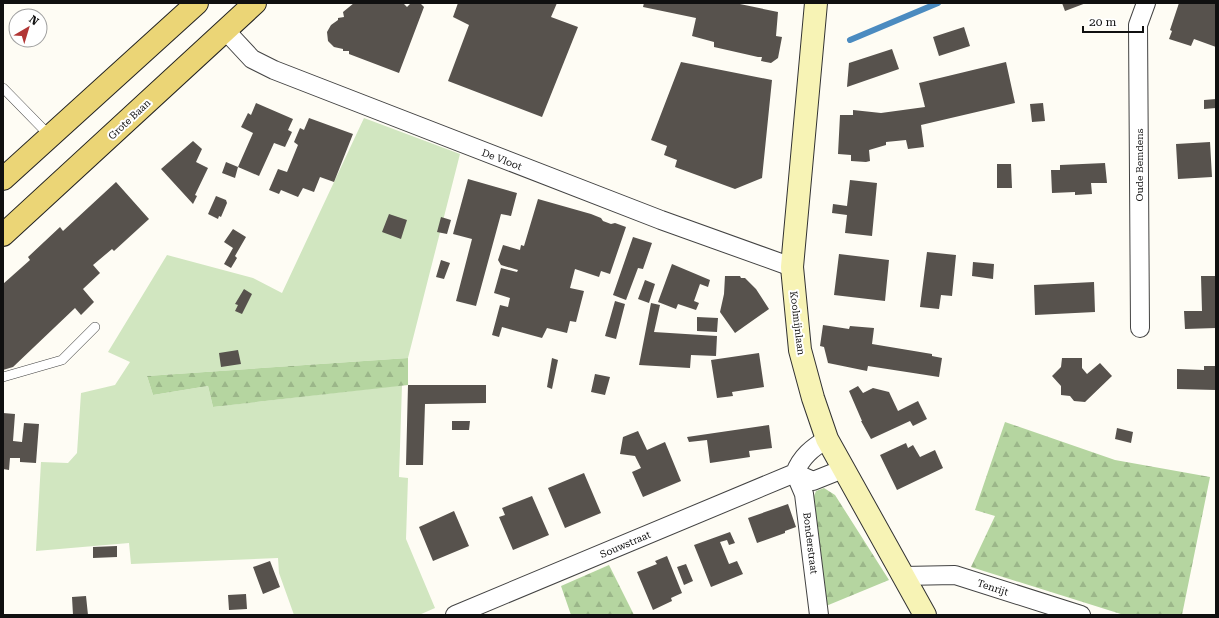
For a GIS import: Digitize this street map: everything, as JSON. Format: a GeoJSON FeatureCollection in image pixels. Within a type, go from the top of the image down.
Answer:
{"type":"FeatureCollection","features":[{"type":"Feature","properties":{"kind":"main road"},"geometry":{"type":"LineString","coordinates":[[3,179],[197,3]]}},
{"type":"Feature","properties":{"kind":"main road","name":"Grote Baan"},"geometry":{"type":"LineString","coordinates":[[3,234],[255,3]]}},
{"type":"Feature","properties":{"kind":"street","name":"Koolmijnlaan"},"geometry":{"type":"LineString","coordinates":[[816,3],[792,267],[800,350],[813,398],[827,439],[926,615]]}},
{"type":"Feature","properties":{"kind":"street","name":"Oude Bemdens"},"geometry":{"type":"LineString","coordinates":[[1140,328],[1138,25],[1141,7]]}},
{"type":"Feature","properties":{"kind":"street","name":"De Vloot"},"geometry":{"type":"LineString","coordinates":[[225,30],[252,59],[274,70],[661,220],[792,267]]}},
{"type":"Feature","properties":{"kind":"street"},"geometry":{"type":"LineString","coordinates":[[827,439],[813,447],[800,461],[795,473],[813,481],[843,469]]}},
{"type":"Feature","properties":{"kind":"street","name":"Souwstraat"},"geometry":{"type":"LineString","coordinates":[[455,615],[795,473]]}},
{"type":"Feature","properties":{"kind":"street","name":"Bonderstraat"},"geometry":{"type":"LineString","coordinates":[[795,473],[804,494],[819,615]]}},
{"type":"Feature","properties":{"kind":"street","name":"Tenrijt"},"geometry":{"type":"LineString","coordinates":[[904,576],[955,574],[1081,615]]}},
{"type":"Feature","properties":{"kind":"lane"},"geometry":{"type":"LineString","coordinates":[[3,88],[50,136]]}},
{"type":"Feature","properties":{"kind":"lane"},"geometry":{"type":"LineString","coordinates":[[3,377],[62,360],[95,328]]}},
{"type":"Feature","properties":{"kind":"green space"},"geometry":{"type":"Polygon","coordinates":[[[364,118],[460,154],[408,358],[147,376],[153,395],[208,386],[213,407],[402,385],[399,477],[408,478],[406,539],[435,608],[419,615],[294,615],[279,573],[278,558],[131,564],[129,543],[36,551],[41,462],[68,463],[77,453],[81,393],[115,385],[130,362],[108,352],[167,255],[253,278],[282,293],[364,118]]]}},
{"type":"Feature","properties":{"kind":"green space"},"geometry":{"type":"Polygon","coordinates":[[[408,358],[408,385],[213,407],[208,386],[153,395],[147,376],[408,358]]]}},
{"type":"Feature","properties":{"kind":"green space"},"geometry":{"type":"Polygon","coordinates":[[[1005,422],[1115,460],[1210,477],[1182,615],[1124,615],[971,567],[995,516],[975,510],[1005,422]]]}},
{"type":"Feature","properties":{"kind":"green space"},"geometry":{"type":"Polygon","coordinates":[[[824,488],[835,495],[889,580],[826,606],[812,501],[816,491],[824,488]]]}},
{"type":"Feature","properties":{"kind":"green space"},"geometry":{"type":"Polygon","coordinates":[[[609,565],[634,615],[571,615],[561,586],[609,565]]]}},
{"type":"Feature","properties":{"kind":"building"},"geometry":{"type":"Polygon","coordinates":[[[354,3],[403,3],[407,7],[411,3],[420,3],[424,7],[399,73],[349,54],[349,51],[343,51],[343,49],[334,47],[328,41],[327,32],[331,25],[338,20],[338,18],[344,17],[343,12],[354,3]]]}},
{"type":"Feature","properties":{"kind":"building"},"geometry":{"type":"Polygon","coordinates":[[[458,3],[557,3],[551,17],[578,27],[542,117],[448,81],[469,25],[453,17],[458,3]]]}},
{"type":"Feature","properties":{"kind":"building"},"geometry":{"type":"Polygon","coordinates":[[[644,3],[735,3],[778,12],[776,36],[782,37],[778,58],[771,63],[761,61],[762,57],[714,47],[714,42],[692,36],[696,18],[643,7],[644,3]]]}},
{"type":"Feature","properties":{"kind":"building"},"geometry":{"type":"Polygon","coordinates":[[[1062,3],[1086,3],[1065,11],[1062,3]]]}},
{"type":"Feature","properties":{"kind":"building"},"geometry":{"type":"Polygon","coordinates":[[[1179,3],[1214,3],[1216,5],[1216,47],[1194,39],[1191,46],[1169,39],[1172,31],[1170,30],[1179,3]]]}},
{"type":"Feature","properties":{"kind":"building"},"geometry":{"type":"Polygon","coordinates":[[[964,27],[970,46],[939,56],[933,37],[964,27]]]}},
{"type":"Feature","properties":{"kind":"building"},"geometry":{"type":"Polygon","coordinates":[[[892,49],[899,69],[847,87],[849,63],[892,49]]]}},
{"type":"Feature","properties":{"kind":"building"},"geometry":{"type":"Polygon","coordinates":[[[681,62],[772,80],[762,178],[735,189],[675,167],[677,160],[664,155],[667,146],[651,140],[681,62]]]}},
{"type":"Feature","properties":{"kind":"building"},"geometry":{"type":"Polygon","coordinates":[[[1006,62],[1015,103],[921,125],[924,147],[908,149],[906,140],[886,142],[886,145],[869,150],[870,161],[866,162],[851,161],[851,155],[838,154],[840,115],[853,115],[853,110],[881,113],[925,107],[919,83],[1006,62]]]}},
{"type":"Feature","properties":{"kind":"building"},"geometry":{"type":"Polygon","coordinates":[[[1216,99],[1216,108],[1204,109],[1204,100],[1216,99]]]}},
{"type":"Feature","properties":{"kind":"building"},"geometry":{"type":"Polygon","coordinates":[[[256,103],[293,119],[288,130],[292,132],[285,147],[274,143],[259,176],[238,167],[253,133],[241,127],[248,113],[251,115],[256,103]]]}},
{"type":"Feature","properties":{"kind":"building"},"geometry":{"type":"Polygon","coordinates":[[[1043,103],[1045,121],[1032,122],[1030,104],[1043,103]]]}},
{"type":"Feature","properties":{"kind":"building"},"geometry":{"type":"Polygon","coordinates":[[[309,118],[353,134],[334,182],[320,177],[314,192],[303,188],[298,197],[281,190],[279,194],[269,190],[278,169],[287,172],[298,145],[294,142],[300,128],[304,130],[309,118]]]}},
{"type":"Feature","properties":{"kind":"building"},"geometry":{"type":"Polygon","coordinates":[[[193,141],[202,149],[196,162],[208,168],[195,195],[197,196],[193,204],[161,169],[193,141]]]}},
{"type":"Feature","properties":{"kind":"building"},"geometry":{"type":"Polygon","coordinates":[[[1210,142],[1212,177],[1178,179],[1176,144],[1210,142]]]}},
{"type":"Feature","properties":{"kind":"building"},"geometry":{"type":"Polygon","coordinates":[[[226,162],[238,167],[235,178],[222,173],[226,162]]]}},
{"type":"Feature","properties":{"kind":"building"},"geometry":{"type":"Polygon","coordinates":[[[1105,163],[1107,183],[1091,183],[1092,194],[1075,195],[1075,192],[1052,193],[1051,170],[1060,170],[1060,165],[1105,163]]]}},
{"type":"Feature","properties":{"kind":"building"},"geometry":{"type":"Polygon","coordinates":[[[997,164],[1011,164],[1012,188],[997,188],[997,164]]]}},
{"type":"Feature","properties":{"kind":"building"},"geometry":{"type":"Polygon","coordinates":[[[468,179],[517,193],[511,216],[501,214],[476,306],[456,301],[472,239],[453,234],[468,179]]]}},
{"type":"Feature","properties":{"kind":"building"},"geometry":{"type":"Polygon","coordinates":[[[850,180],[877,183],[872,236],[845,233],[847,215],[832,213],[833,204],[847,206],[850,180]]]}},
{"type":"Feature","properties":{"kind":"building"},"geometry":{"type":"Polygon","coordinates":[[[116,182],[149,219],[114,251],[112,249],[93,265],[100,273],[83,289],[94,302],[81,315],[75,308],[13,367],[3,370],[3,284],[30,260],[28,257],[60,227],[63,231],[116,182]]]}},
{"type":"Feature","properties":{"kind":"building"},"geometry":{"type":"Polygon","coordinates":[[[216,196],[226,200],[227,203],[221,217],[219,216],[218,219],[208,214],[216,196]]]}},
{"type":"Feature","properties":{"kind":"building"},"geometry":{"type":"Polygon","coordinates":[[[538,199],[591,214],[611,224],[615,223],[626,227],[610,274],[601,271],[599,277],[575,269],[570,288],[584,291],[576,322],[570,321],[567,333],[547,328],[542,338],[502,327],[499,337],[492,335],[500,305],[508,307],[510,298],[494,293],[501,268],[517,272],[518,270],[501,265],[498,260],[503,245],[520,250],[521,245],[524,246],[538,199]]]}},
{"type":"Feature","properties":{"kind":"building"},"geometry":{"type":"Polygon","coordinates":[[[389,214],[407,220],[401,239],[382,232],[389,214]]]}},
{"type":"Feature","properties":{"kind":"building"},"geometry":{"type":"Polygon","coordinates":[[[441,217],[451,220],[447,234],[437,232],[441,217]]]}},
{"type":"Feature","properties":{"kind":"building"},"geometry":{"type":"Polygon","coordinates":[[[233,229],[246,237],[235,256],[237,258],[231,268],[224,264],[233,248],[224,242],[233,229]]]}},
{"type":"Feature","properties":{"kind":"building"},"geometry":{"type":"Polygon","coordinates":[[[633,237],[652,243],[643,269],[638,268],[626,300],[613,295],[633,237]]]}},
{"type":"Feature","properties":{"kind":"building"},"geometry":{"type":"Polygon","coordinates":[[[927,252],[956,255],[952,296],[941,295],[939,309],[920,307],[927,252]]]}},
{"type":"Feature","properties":{"kind":"building"},"geometry":{"type":"Polygon","coordinates":[[[839,254],[889,260],[885,301],[834,295],[839,254]]]}},
{"type":"Feature","properties":{"kind":"building"},"geometry":{"type":"Polygon","coordinates":[[[441,260],[450,263],[444,279],[436,277],[441,260]]]}},
{"type":"Feature","properties":{"kind":"building"},"geometry":{"type":"Polygon","coordinates":[[[973,262],[994,264],[993,279],[972,276],[973,262]]]}},
{"type":"Feature","properties":{"kind":"building"},"geometry":{"type":"Polygon","coordinates":[[[672,264],[710,280],[708,287],[700,284],[694,301],[699,303],[696,310],[678,304],[676,309],[658,302],[672,264]]]}},
{"type":"Feature","properties":{"kind":"building"},"geometry":{"type":"Polygon","coordinates":[[[725,276],[740,276],[741,278],[745,278],[756,289],[769,309],[735,333],[720,312],[724,294],[725,276]]]}},
{"type":"Feature","properties":{"kind":"building"},"geometry":{"type":"Polygon","coordinates":[[[1201,276],[1215,276],[1216,328],[1185,329],[1184,311],[1202,311],[1201,276]]]}},
{"type":"Feature","properties":{"kind":"building"},"geometry":{"type":"Polygon","coordinates":[[[645,280],[655,284],[649,303],[638,299],[645,280]]]}},
{"type":"Feature","properties":{"kind":"building"},"geometry":{"type":"Polygon","coordinates":[[[1094,282],[1095,312],[1035,315],[1034,285],[1094,282]]]}},
{"type":"Feature","properties":{"kind":"building"},"geometry":{"type":"Polygon","coordinates":[[[244,289],[252,294],[242,314],[235,311],[238,305],[235,304],[244,289]]]}},
{"type":"Feature","properties":{"kind":"building"},"geometry":{"type":"Polygon","coordinates":[[[615,301],[625,304],[616,339],[605,336],[615,301]]]}},
{"type":"Feature","properties":{"kind":"building"},"geometry":{"type":"Polygon","coordinates":[[[651,303],[660,305],[654,332],[717,336],[716,356],[691,355],[690,368],[639,365],[651,303]]]}},
{"type":"Feature","properties":{"kind":"building"},"geometry":{"type":"Polygon","coordinates":[[[697,317],[718,318],[717,332],[697,331],[697,317]]]}},
{"type":"Feature","properties":{"kind":"building"},"geometry":{"type":"Polygon","coordinates":[[[823,325],[849,329],[850,326],[874,328],[872,344],[932,354],[932,356],[942,358],[939,377],[868,366],[867,371],[828,363],[824,347],[820,346],[823,325]]]}},
{"type":"Feature","properties":{"kind":"building"},"geometry":{"type":"Polygon","coordinates":[[[238,350],[241,364],[221,367],[219,353],[238,350]]]}},
{"type":"Feature","properties":{"kind":"building"},"geometry":{"type":"Polygon","coordinates":[[[759,353],[764,387],[732,392],[733,396],[717,398],[711,360],[759,353]]]}},
{"type":"Feature","properties":{"kind":"building"},"geometry":{"type":"Polygon","coordinates":[[[552,358],[558,360],[552,389],[547,387],[552,358]]]}},
{"type":"Feature","properties":{"kind":"building"},"geometry":{"type":"Polygon","coordinates":[[[1062,358],[1082,358],[1082,368],[1087,374],[1100,363],[1112,376],[1085,402],[1074,401],[1070,396],[1061,395],[1061,386],[1052,376],[1061,367],[1062,358]]]}},
{"type":"Feature","properties":{"kind":"building"},"geometry":{"type":"Polygon","coordinates":[[[1204,366],[1216,366],[1216,390],[1177,389],[1177,369],[1204,370],[1204,366]]]}},
{"type":"Feature","properties":{"kind":"building"},"geometry":{"type":"Polygon","coordinates":[[[595,374],[610,377],[605,395],[591,392],[595,374]]]}},
{"type":"Feature","properties":{"kind":"building"},"geometry":{"type":"Polygon","coordinates":[[[408,385],[486,385],[486,403],[425,404],[423,465],[406,465],[408,385]]]}},
{"type":"Feature","properties":{"kind":"building"},"geometry":{"type":"Polygon","coordinates":[[[858,386],[863,393],[873,388],[889,392],[898,411],[918,401],[927,419],[913,426],[910,421],[871,439],[861,421],[849,391],[858,386]]]}},
{"type":"Feature","properties":{"kind":"building"},"geometry":{"type":"Polygon","coordinates":[[[3,413],[15,414],[13,441],[22,442],[24,423],[39,424],[36,463],[20,462],[20,458],[10,458],[9,470],[3,469],[3,413]]]}},
{"type":"Feature","properties":{"kind":"building"},"geometry":{"type":"Polygon","coordinates":[[[452,421],[470,421],[469,430],[452,430],[452,421]]]}},
{"type":"Feature","properties":{"kind":"building"},"geometry":{"type":"Polygon","coordinates":[[[769,425],[772,448],[749,451],[750,457],[710,463],[707,440],[689,442],[687,437],[769,425]]]}},
{"type":"Feature","properties":{"kind":"building"},"geometry":{"type":"Polygon","coordinates":[[[1117,428],[1133,432],[1131,443],[1115,439],[1117,428]]]}},
{"type":"Feature","properties":{"kind":"building"},"geometry":{"type":"Polygon","coordinates":[[[638,431],[647,450],[665,442],[681,481],[643,497],[632,472],[641,468],[635,456],[620,454],[623,437],[638,431]]]}},
{"type":"Feature","properties":{"kind":"building"},"geometry":{"type":"Polygon","coordinates":[[[906,443],[908,448],[913,445],[920,457],[935,450],[943,468],[897,490],[880,455],[906,443]]]}},
{"type":"Feature","properties":{"kind":"building"},"geometry":{"type":"Polygon","coordinates":[[[584,473],[601,513],[565,528],[548,488],[584,473]]]}},
{"type":"Feature","properties":{"kind":"building"},"geometry":{"type":"Polygon","coordinates":[[[532,496],[549,535],[513,550],[499,517],[505,515],[502,508],[532,496]]]}},
{"type":"Feature","properties":{"kind":"building"},"geometry":{"type":"Polygon","coordinates":[[[788,504],[796,527],[785,531],[785,533],[757,543],[748,518],[788,504]]]}},
{"type":"Feature","properties":{"kind":"building"},"geometry":{"type":"Polygon","coordinates":[[[454,511],[469,546],[433,561],[419,527],[454,511]]]}},
{"type":"Feature","properties":{"kind":"building"},"geometry":{"type":"Polygon","coordinates":[[[730,532],[735,543],[729,545],[727,540],[720,542],[729,564],[737,561],[743,574],[711,587],[694,545],[730,532]]]}},
{"type":"Feature","properties":{"kind":"building"},"geometry":{"type":"Polygon","coordinates":[[[117,546],[117,557],[93,558],[93,547],[117,546]]]}},
{"type":"Feature","properties":{"kind":"building"},"geometry":{"type":"Polygon","coordinates":[[[667,556],[682,593],[671,598],[672,601],[653,610],[637,572],[657,564],[655,561],[667,556]]]}},
{"type":"Feature","properties":{"kind":"building"},"geometry":{"type":"Polygon","coordinates":[[[270,561],[280,587],[263,594],[253,567],[270,561]]]}},
{"type":"Feature","properties":{"kind":"building"},"geometry":{"type":"Polygon","coordinates":[[[686,564],[693,581],[684,585],[677,567],[686,564]]]}},
{"type":"Feature","properties":{"kind":"building"},"geometry":{"type":"Polygon","coordinates":[[[246,594],[247,609],[229,610],[228,595],[246,594]]]}},
{"type":"Feature","properties":{"kind":"building"},"geometry":{"type":"Polygon","coordinates":[[[86,596],[88,615],[73,615],[72,597],[86,596]]]}},
{"type":"Feature","properties":{"kind":"waterway"},"geometry":{"type":"LineString","coordinates":[[850,40],[938,3]]}}]}
